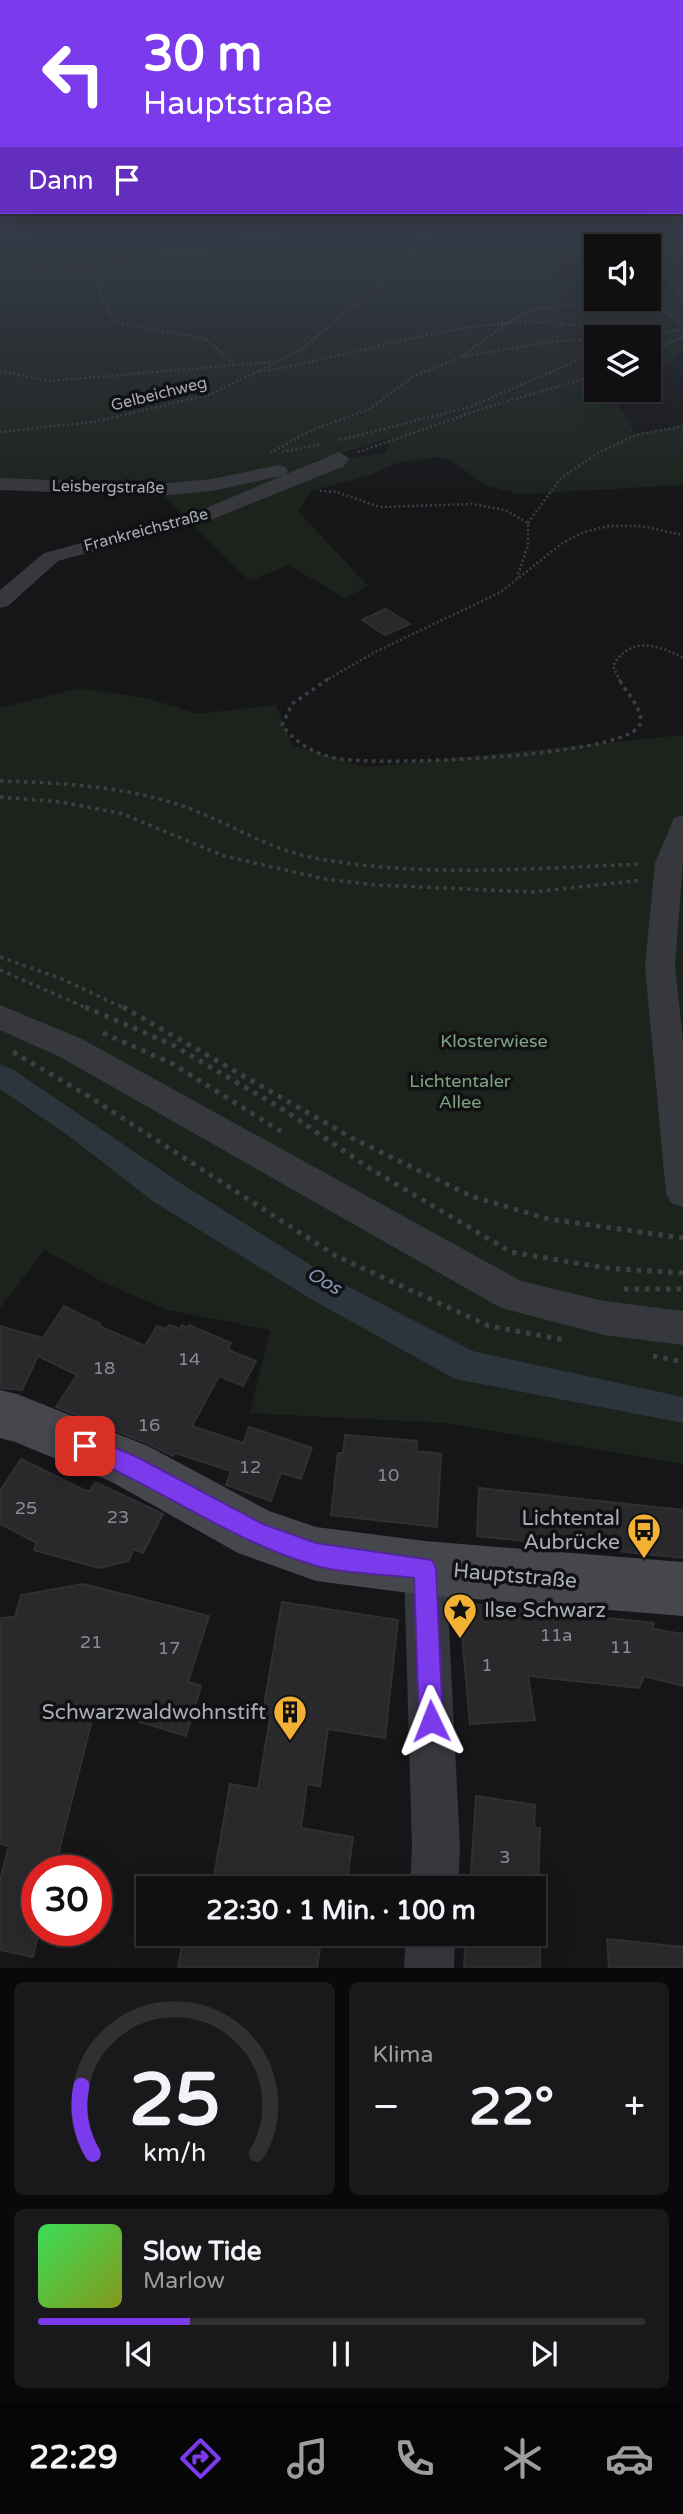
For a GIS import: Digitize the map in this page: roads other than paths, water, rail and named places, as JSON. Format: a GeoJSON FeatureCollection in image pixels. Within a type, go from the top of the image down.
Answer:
{"type":"FeatureCollection","features":[{"type":"Feature","properties":{"kind":"main road","name":"Hauptstraße"},"geometry":{"type":"LineString","coordinates":[[0,1414],[17,1418],[130,1464],[257,1534],[316,1554],[425,1568],[683,1589]]}},
{"type":"Feature","properties":{"kind":"street","name":"Leisbergstraße"},"geometry":{"type":"LineString","coordinates":[[0,484],[157,490],[212,485],[332,457],[334,447]]}},
{"type":"Feature","properties":{"kind":"street","name":"Frankreichstraße"},"geometry":{"type":"LineString","coordinates":[[0,601],[51,557],[206,515],[337,462],[334,447]]}},
{"type":"Feature","properties":{"kind":"street"},"geometry":{"type":"LineString","coordinates":[[682,827],[668,870],[660,966],[683,1193]]}},
{"type":"Feature","properties":{"kind":"street"},"geometry":{"type":"LineString","coordinates":[[0,1017],[71,1048],[514,1296],[604,1318],[683,1328]]}},
{"type":"Feature","properties":{"kind":"street"},"geometry":{"type":"LineString","coordinates":[[425,1568],[436,1848],[435,1876]]}},
{"type":"Feature","properties":{"kind":"street"},"geometry":{"type":"LineString","coordinates":[[429,1968],[430,1946]]}},
{"type":"Feature","properties":{"kind":"water","name":"Oos"},"geometry":{"type":"Polygon","coordinates":[[[0,1064],[14,1070],[179,1182],[330,1277],[473,1351],[683,1397],[683,1423],[455,1379],[314,1301],[154,1202],[70,1137],[0,1089],[0,1064]]]}},
{"type":"Feature","properties":{"kind":"place","name":"Lichtental Aubrücke"},"geometry":{"type":"Point","coordinates":[644,1560]}},
{"type":"Feature","properties":{"kind":"place","name":"Ilse Schwarz"},"geometry":{"type":"Point","coordinates":[460,1640]}},
{"type":"Feature","properties":{"kind":"place","name":"Schwarzwaldwohnstift"},"geometry":{"type":"Point","coordinates":[290,1742]}},
{"type":"Feature","properties":{"kind":"park label","name":"Klosterwiese"},"geometry":{"type":"Point","coordinates":[494,1041]}},
{"type":"Feature","properties":{"kind":"park label","name":"Lichtentaler Allee"},"geometry":{"type":"Point","coordinates":[460,1091]}}]}
